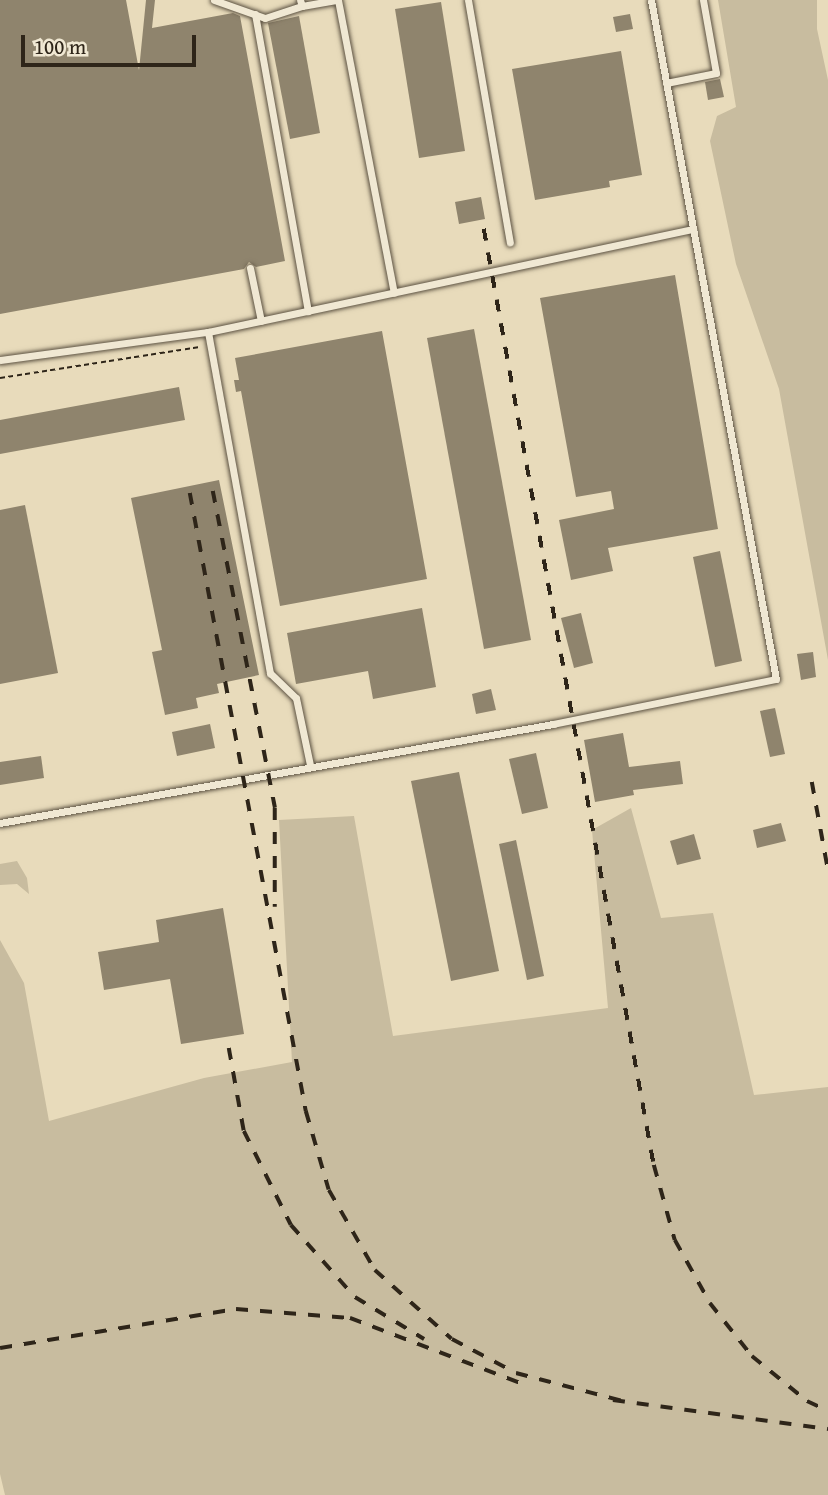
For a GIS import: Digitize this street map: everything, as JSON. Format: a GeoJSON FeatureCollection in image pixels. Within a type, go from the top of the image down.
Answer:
{"type":"FeatureCollection","features":[{"type":"Feature","properties":{"kind":"lane"},"geometry":{"type":"LineString","coordinates":[[214,0],[265,18],[301,3],[338,0],[394,293]]}},
{"type":"Feature","properties":{"kind":"lane"},"geometry":{"type":"LineString","coordinates":[[468,0],[510,242]]}},
{"type":"Feature","properties":{"kind":"lane"},"geometry":{"type":"LineString","coordinates":[[0,823],[310,765],[553,724],[776,679],[651,0]]}},
{"type":"Feature","properties":{"kind":"lane"},"geometry":{"type":"LineString","coordinates":[[666,83],[716,72],[703,0]]}},
{"type":"Feature","properties":{"kind":"lane"},"geometry":{"type":"LineString","coordinates":[[255,14],[307,311]]}},
{"type":"Feature","properties":{"kind":"lane"},"geometry":{"type":"LineString","coordinates":[[0,360],[208,332],[693,229]]}},
{"type":"Feature","properties":{"kind":"lane"},"geometry":{"type":"LineString","coordinates":[[250,268],[261,321]]}},
{"type":"Feature","properties":{"kind":"lane"},"geometry":{"type":"LineString","coordinates":[[208,332],[270,673],[296,698],[310,765]]}},
{"type":"Feature","properties":{"kind":"path"},"geometry":{"type":"LineString","coordinates":[[0,378],[211,346]]}},
{"type":"Feature","properties":{"kind":"shaded area"},"geometry":{"type":"Polygon","coordinates":[[[718,0],[817,0],[817,29],[828,80],[828,660],[779,389],[736,264],[710,141],[717,116],[736,107],[718,0]]]}},
{"type":"Feature","properties":{"kind":"shaded area"},"geometry":{"type":"Polygon","coordinates":[[[631,808],[661,918],[713,913],[754,1095],[828,1087],[828,1495],[5,1495],[0,1474],[0,940],[24,983],[49,1121],[204,1078],[292,1062],[279,820],[354,816],[393,1036],[608,1008],[592,830],[631,808]]]}},
{"type":"Feature","properties":{"kind":"shaded area"},"geometry":{"type":"Polygon","coordinates":[[[17,861],[27,878],[29,894],[17,884],[0,885],[0,864],[17,861]]]}},
{"type":"Feature","properties":{"kind":"building"},"geometry":{"type":"Polygon","coordinates":[[[0,0],[126,0],[139,70],[146,0],[155,0],[152,28],[233,13],[240,16],[285,261],[256,267],[249,262],[244,269],[0,314],[0,0]]]}},
{"type":"Feature","properties":{"kind":"building"},"geometry":{"type":"Polygon","coordinates":[[[441,2],[465,151],[419,158],[395,9],[441,2]]]}},
{"type":"Feature","properties":{"kind":"building"},"geometry":{"type":"Polygon","coordinates":[[[630,14],[633,29],[616,32],[613,17],[630,14]]]}},
{"type":"Feature","properties":{"kind":"building"},"geometry":{"type":"Polygon","coordinates":[[[299,16],[320,133],[290,139],[268,23],[299,16]]]}},
{"type":"Feature","properties":{"kind":"building"},"geometry":{"type":"Polygon","coordinates":[[[621,51],[642,175],[609,181],[610,187],[535,200],[512,69],[621,51]]]}},
{"type":"Feature","properties":{"kind":"building"},"geometry":{"type":"Polygon","coordinates":[[[720,79],[724,97],[708,100],[705,82],[720,79]]]}},
{"type":"Feature","properties":{"kind":"building"},"geometry":{"type":"Polygon","coordinates":[[[481,197],[485,219],[459,224],[455,202],[481,197]]]}},
{"type":"Feature","properties":{"kind":"building"},"geometry":{"type":"Polygon","coordinates":[[[675,275],[718,529],[608,548],[613,571],[571,580],[559,520],[614,509],[611,491],[576,497],[540,298],[675,275]]]}},
{"type":"Feature","properties":{"kind":"building"},"geometry":{"type":"Polygon","coordinates":[[[474,329],[531,640],[484,649],[427,338],[474,329]]]}},
{"type":"Feature","properties":{"kind":"building"},"geometry":{"type":"Polygon","coordinates":[[[382,331],[427,579],[280,606],[241,391],[236,392],[234,380],[239,380],[235,358],[382,331]]]}},
{"type":"Feature","properties":{"kind":"building"},"geometry":{"type":"Polygon","coordinates":[[[179,387],[185,420],[0,454],[0,420],[179,387]]]}},
{"type":"Feature","properties":{"kind":"building"},"geometry":{"type":"Polygon","coordinates":[[[219,480],[259,675],[217,684],[219,693],[196,698],[198,708],[165,715],[152,652],[162,650],[131,498],[219,480]]]}},
{"type":"Feature","properties":{"kind":"building"},"geometry":{"type":"Polygon","coordinates":[[[25,505],[58,673],[0,684],[0,510],[25,505]]]}},
{"type":"Feature","properties":{"kind":"building"},"geometry":{"type":"Polygon","coordinates":[[[720,551],[742,661],[715,667],[693,557],[720,551]]]}},
{"type":"Feature","properties":{"kind":"building"},"geometry":{"type":"Polygon","coordinates":[[[422,608],[436,687],[373,699],[368,671],[296,684],[287,633],[422,608]]]}},
{"type":"Feature","properties":{"kind":"building"},"geometry":{"type":"Polygon","coordinates":[[[581,613],[593,663],[574,668],[561,618],[581,613]]]}},
{"type":"Feature","properties":{"kind":"building"},"geometry":{"type":"Polygon","coordinates":[[[813,652],[816,677],[801,680],[797,654],[813,652]]]}},
{"type":"Feature","properties":{"kind":"building"},"geometry":{"type":"Polygon","coordinates":[[[491,689],[496,710],[476,714],[472,694],[491,689]]]}},
{"type":"Feature","properties":{"kind":"building"},"geometry":{"type":"Polygon","coordinates":[[[775,708],[785,754],[770,757],[760,711],[775,708]]]}},
{"type":"Feature","properties":{"kind":"building"},"geometry":{"type":"Polygon","coordinates":[[[210,724],[215,748],[177,756],[172,732],[210,724]]]}},
{"type":"Feature","properties":{"kind":"building"},"geometry":{"type":"Polygon","coordinates":[[[623,733],[629,767],[680,761],[683,784],[633,790],[634,795],[595,802],[584,740],[623,733]]]}},
{"type":"Feature","properties":{"kind":"building"},"geometry":{"type":"Polygon","coordinates":[[[536,753],[548,808],[522,814],[509,759],[536,753]]]}},
{"type":"Feature","properties":{"kind":"building"},"geometry":{"type":"Polygon","coordinates":[[[41,756],[44,778],[0,785],[0,762],[41,756]]]}},
{"type":"Feature","properties":{"kind":"building"},"geometry":{"type":"Polygon","coordinates":[[[459,772],[499,971],[451,981],[411,781],[459,772]]]}},
{"type":"Feature","properties":{"kind":"building"},"geometry":{"type":"Polygon","coordinates":[[[781,823],[786,841],[757,848],[753,830],[781,823]]]}},
{"type":"Feature","properties":{"kind":"building"},"geometry":{"type":"Polygon","coordinates":[[[694,834],[701,859],[677,865],[670,841],[694,834]]]}},
{"type":"Feature","properties":{"kind":"building"},"geometry":{"type":"Polygon","coordinates":[[[516,840],[544,976],[527,980],[499,844],[516,840]]]}},
{"type":"Feature","properties":{"kind":"building"},"geometry":{"type":"Polygon","coordinates":[[[223,908],[244,1034],[181,1044],[170,979],[104,990],[98,952],[159,942],[156,920],[223,908]]]}},
{"type":"Feature","properties":{"kind":"railway"},"geometry":{"type":"LineString","coordinates":[[484,229],[654,1165],[675,1240],[710,1303],[752,1356],[807,1401],[828,1411]]}},
{"type":"Feature","properties":{"kind":"railway"},"geometry":{"type":"LineString","coordinates":[[213,491],[275,808],[275,907]]}},
{"type":"Feature","properties":{"kind":"railway"},"geometry":{"type":"LineString","coordinates":[[190,493],[306,1111],[329,1190],[375,1270],[452,1339],[516,1373],[623,1401]]}},
{"type":"Feature","properties":{"kind":"railway"},"geometry":{"type":"LineString","coordinates":[[812,782],[828,869]]}},
{"type":"Feature","properties":{"kind":"railway"},"geometry":{"type":"LineString","coordinates":[[229,1048],[244,1131],[291,1225],[355,1297],[424,1339]]}},
{"type":"Feature","properties":{"kind":"railway"},"geometry":{"type":"LineString","coordinates":[[0,1348],[236,1309],[350,1318],[520,1383]]}},
{"type":"Feature","properties":{"kind":"railway"},"geometry":{"type":"LineString","coordinates":[[613,1400],[828,1429]]}}]}
